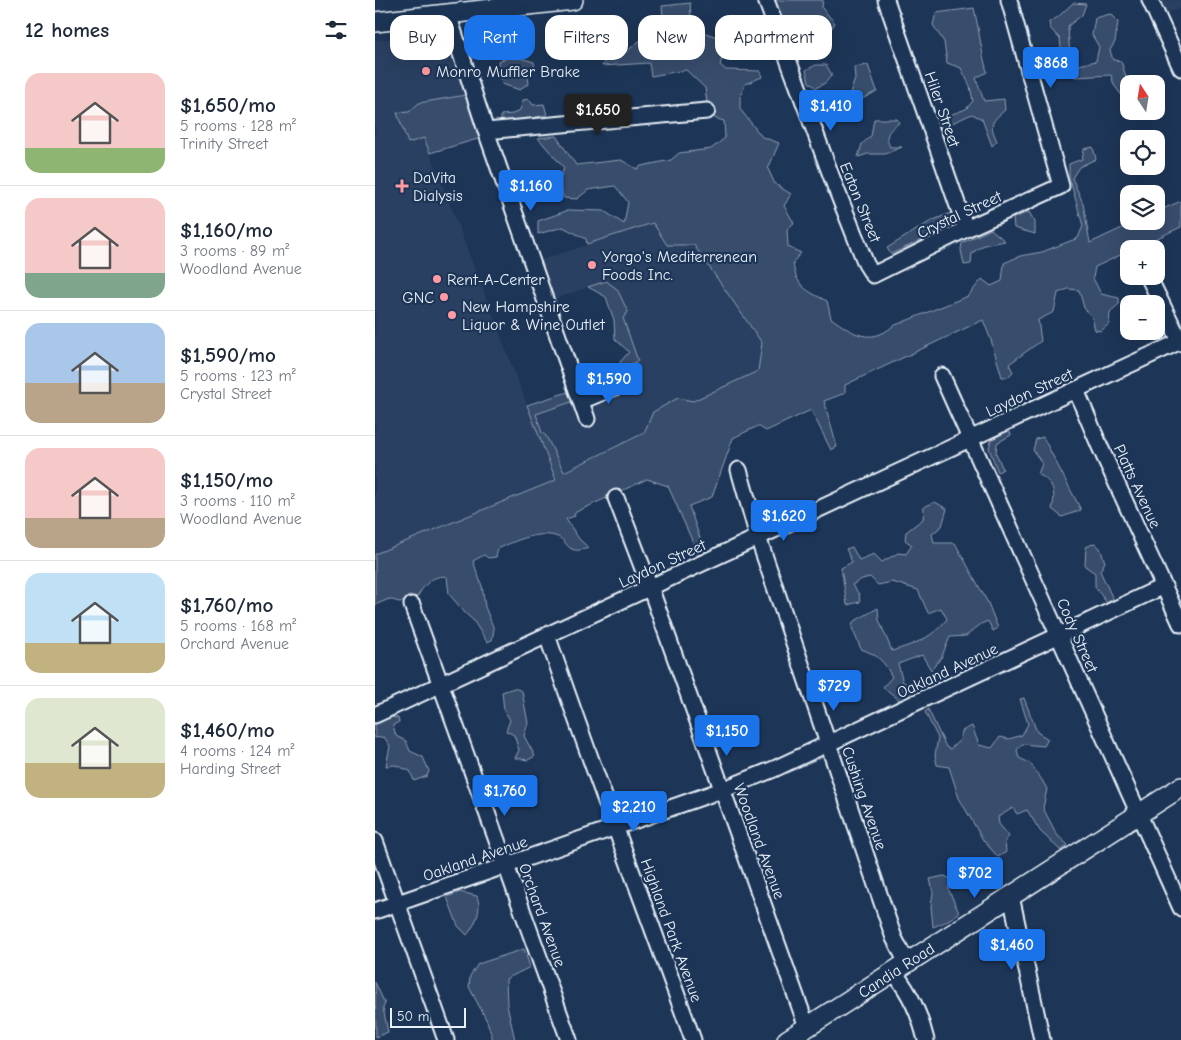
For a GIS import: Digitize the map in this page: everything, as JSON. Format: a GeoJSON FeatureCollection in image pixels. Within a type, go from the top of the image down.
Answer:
{"type":"FeatureCollection","features":[{"type":"Feature","properties":{"kind":"main road"},"geometry":{"type":"LineString","coordinates":[[375,22],[538,2],[573,0]]}},
{"type":"Feature","properties":{"kind":"main road","name":"Candia Road"},"geometry":{"type":"LineString","coordinates":[[787,1040],[1181,787]]}},
{"type":"Feature","properties":{"kind":"street","name":"Eaton Street"},"geometry":{"type":"LineString","coordinates":[[766,0],[835,186],[866,264],[873,275]]}},
{"type":"Feature","properties":{"kind":"street","name":"Hiler Street"},"geometry":{"type":"LineString","coordinates":[[886,0],[966,229]]}},
{"type":"Feature","properties":{"kind":"street","name":"Crystal Street"},"geometry":{"type":"LineString","coordinates":[[873,275],[966,229],[1061,186],[1009,0]]}},
{"type":"Feature","properties":{"kind":"street"},"geometry":{"type":"LineString","coordinates":[[1150,0],[1181,68]]}},
{"type":"Feature","properties":{"kind":"street"},"geometry":{"type":"LineString","coordinates":[[448,14],[486,131],[587,419]]}},
{"type":"Feature","properties":{"kind":"street"},"geometry":{"type":"LineString","coordinates":[[486,131],[707,111]]}},
{"type":"Feature","properties":{"kind":"street"},"geometry":{"type":"LineString","coordinates":[[1152,285],[1181,342]]}},
{"type":"Feature","properties":{"kind":"street","name":"Laydon Street"},"geometry":{"type":"LineString","coordinates":[[375,715],[1181,342]]}},
{"type":"Feature","properties":{"kind":"street","name":"Cody Street"},"geometry":{"type":"LineString","coordinates":[[942,376],[1181,908]]}},
{"type":"Feature","properties":{"kind":"street"},"geometry":{"type":"LineString","coordinates":[[581,401],[625,382]]}},
{"type":"Feature","properties":{"kind":"street","name":"Platts Avenue"},"geometry":{"type":"LineString","coordinates":[[1076,390],[1181,624]]}},
{"type":"Feature","properties":{"kind":"street","name":"Cushing Avenue"},"geometry":{"type":"LineString","coordinates":[[739,470],[758,537],[803,664],[894,938],[905,988],[918,1010],[926,1040]]}},
{"type":"Feature","properties":{"kind":"street","name":"Woodland Avenue"},"geometry":{"type":"LineString","coordinates":[[616,498],[651,587],[807,1027]]}},
{"type":"Feature","properties":{"kind":"street","name":"Oakland Avenue"},"geometry":{"type":"LineString","coordinates":[[375,911],[722,790],[774,769],[1059,637],[1163,586]]}},
{"type":"Feature","properties":{"kind":"street","name":"Orchard Avenue"},"geometry":{"type":"LineString","coordinates":[[413,605],[569,1040]]}},
{"type":"Feature","properties":{"kind":"street","name":"Highland Park Avenue"},"geometry":{"type":"LineString","coordinates":[[547,635],[577,724],[693,1040]]}},
{"type":"Feature","properties":{"kind":"street"},"geometry":{"type":"LineString","coordinates":[[375,841],[442,1039]]}},
{"type":"Feature","properties":{"kind":"street"},"geometry":{"type":"LineString","coordinates":[[1011,896],[1042,1040]]}},
{"type":"Feature","properties":{"kind":"shaded area"},"geometry":{"type":"Polygon","coordinates":[[[775,0],[823,0],[822,8],[828,15],[779,15],[775,0]]]}},
{"type":"Feature","properties":{"kind":"shaded area"},"geometry":{"type":"Polygon","coordinates":[[[1161,0],[1181,0],[1181,8],[1166,13],[1161,0]]]}},
{"type":"Feature","properties":{"kind":"shaded area"},"geometry":{"type":"Polygon","coordinates":[[[690,3],[691,15],[663,15],[662,6],[690,3]]]}},
{"type":"Feature","properties":{"kind":"shaded area"},"geometry":{"type":"Polygon","coordinates":[[[1073,3],[1086,4],[1082,15],[1068,26],[1070,59],[1079,65],[1096,61],[1099,47],[1092,35],[1095,18],[1110,14],[1118,22],[1115,42],[1110,50],[1113,60],[1121,61],[1125,75],[1120,75],[1120,93],[1114,85],[1111,75],[1075,77],[1063,64],[1060,39],[1050,28],[1049,22],[1058,17],[1073,3]]]}},
{"type":"Feature","properties":{"kind":"shaded area"},"geometry":{"type":"Polygon","coordinates":[[[974,8],[987,72],[976,78],[984,101],[1004,99],[1005,110],[994,121],[992,127],[997,141],[992,146],[982,119],[972,114],[939,129],[936,120],[966,109],[973,101],[970,86],[961,68],[947,63],[944,42],[933,25],[936,13],[974,8]]]}},
{"type":"Feature","properties":{"kind":"shaded area"},"geometry":{"type":"Polygon","coordinates":[[[705,33],[715,36],[715,60],[722,60],[720,65],[726,70],[760,71],[762,77],[745,84],[740,97],[740,109],[762,137],[779,143],[768,169],[775,184],[791,194],[784,206],[794,223],[787,229],[788,247],[801,253],[793,262],[796,277],[808,291],[827,301],[831,318],[861,335],[877,335],[893,326],[968,296],[982,279],[991,286],[1002,281],[1004,263],[1020,256],[1042,252],[1078,238],[1083,226],[1069,176],[1069,164],[1082,159],[1084,149],[1093,147],[1096,159],[1079,167],[1072,178],[1083,203],[1090,243],[1120,229],[1165,230],[1165,208],[1181,201],[1181,227],[1153,240],[1120,240],[1120,255],[1095,267],[1093,278],[1101,294],[1119,298],[1119,304],[1110,312],[1109,324],[1101,331],[1095,330],[1092,317],[1084,308],[1079,290],[1068,289],[1058,293],[1054,312],[1038,320],[1041,341],[1009,364],[1013,372],[1008,377],[1002,377],[983,320],[845,385],[845,393],[824,401],[837,447],[831,450],[811,410],[766,431],[758,426],[733,438],[712,497],[689,506],[705,553],[698,554],[668,486],[647,479],[574,513],[575,516],[566,519],[579,539],[589,548],[581,550],[571,549],[560,538],[541,535],[518,540],[498,549],[496,557],[488,558],[484,555],[473,561],[482,586],[485,607],[494,629],[492,640],[487,642],[473,620],[449,594],[447,577],[442,576],[432,579],[424,586],[416,600],[399,602],[389,599],[375,605],[375,554],[556,480],[527,405],[571,391],[577,400],[536,414],[542,433],[546,436],[564,472],[644,433],[653,412],[678,398],[693,401],[758,371],[762,343],[694,245],[667,245],[653,223],[587,244],[586,239],[563,227],[538,234],[538,221],[569,210],[604,211],[624,224],[628,202],[615,186],[588,190],[577,199],[564,198],[559,181],[564,168],[538,138],[556,136],[576,165],[621,160],[637,169],[641,166],[671,160],[679,153],[711,149],[725,138],[724,121],[714,118],[707,103],[705,88],[686,70],[651,76],[649,63],[602,66],[605,60],[628,60],[628,50],[638,42],[638,60],[705,60],[705,33]]]}},
{"type":"Feature","properties":{"kind":"shaded area"},"geometry":{"type":"Polygon","coordinates":[[[390,39],[390,60],[452,60],[466,95],[419,103],[409,112],[398,114],[408,143],[424,137],[556,480],[375,554],[375,40],[390,39]]]}},
{"type":"Feature","properties":{"kind":"shaded area"},"geometry":{"type":"Polygon","coordinates":[[[527,60],[534,62],[535,68],[527,70],[529,84],[520,90],[502,84],[498,61],[527,60]]]}},
{"type":"Feature","properties":{"kind":"shaded area"},"geometry":{"type":"Polygon","coordinates":[[[816,65],[826,65],[832,75],[825,83],[816,88],[809,82],[806,70],[816,65]]]}},
{"type":"Feature","properties":{"kind":"shaded area"},"geometry":{"type":"Polygon","coordinates":[[[868,65],[877,91],[862,99],[850,93],[855,79],[854,67],[868,65]]]}},
{"type":"Feature","properties":{"kind":"shaded area"},"geometry":{"type":"Polygon","coordinates":[[[466,95],[481,138],[430,153],[424,138],[408,143],[397,113],[409,112],[419,103],[466,95]]]}},
{"type":"Feature","properties":{"kind":"shaded area"},"geometry":{"type":"Polygon","coordinates":[[[529,99],[533,105],[544,104],[547,115],[501,124],[501,115],[513,114],[520,110],[523,100],[529,99]]]}},
{"type":"Feature","properties":{"kind":"shaded area"},"geometry":{"type":"Polygon","coordinates":[[[874,119],[897,119],[899,123],[890,130],[887,139],[890,147],[902,147],[885,154],[868,154],[858,157],[862,144],[871,136],[874,119]]]}},
{"type":"Feature","properties":{"kind":"shaded area"},"geometry":{"type":"Polygon","coordinates":[[[953,212],[957,224],[891,254],[887,248],[931,221],[953,212]]]}},
{"type":"Feature","properties":{"kind":"shaded area"},"geometry":{"type":"Polygon","coordinates":[[[1029,212],[1035,222],[1035,234],[1014,228],[1013,218],[1029,212]]]}},
{"type":"Feature","properties":{"kind":"shaded area"},"geometry":{"type":"Polygon","coordinates":[[[653,223],[667,245],[694,245],[762,343],[758,371],[693,401],[678,398],[653,412],[644,432],[564,472],[546,436],[542,433],[536,414],[576,400],[571,391],[638,361],[623,318],[606,281],[551,300],[538,261],[653,223]]]}},
{"type":"Feature","properties":{"kind":"shaded area"},"geometry":{"type":"Polygon","coordinates":[[[991,229],[1005,241],[984,245],[972,253],[971,264],[964,265],[961,250],[962,243],[991,229]]]}},
{"type":"Feature","properties":{"kind":"shaded area"},"geometry":{"type":"Polygon","coordinates":[[[606,281],[617,289],[628,312],[623,318],[638,361],[622,368],[620,362],[629,352],[615,339],[614,320],[606,297],[588,287],[606,281]]]}},
{"type":"Feature","properties":{"kind":"shaded area"},"geometry":{"type":"Polygon","coordinates":[[[1009,430],[1011,435],[997,443],[996,453],[1003,469],[998,472],[989,448],[991,440],[1009,430]]]}},
{"type":"Feature","properties":{"kind":"shaded area"},"geometry":{"type":"Polygon","coordinates":[[[1043,437],[1081,510],[1062,517],[1052,509],[1053,488],[1038,474],[1042,464],[1033,450],[1036,439],[1043,437]]]}},
{"type":"Feature","properties":{"kind":"shaded area"},"geometry":{"type":"Polygon","coordinates":[[[935,502],[947,509],[942,526],[932,534],[934,543],[955,543],[988,603],[998,628],[993,631],[988,621],[966,636],[950,637],[941,658],[931,670],[922,655],[898,664],[903,682],[915,687],[919,695],[902,702],[883,687],[892,677],[880,659],[861,649],[852,628],[853,622],[878,608],[879,620],[892,651],[923,640],[947,619],[941,608],[928,613],[918,590],[892,582],[878,585],[870,577],[852,585],[859,594],[860,602],[847,605],[841,568],[852,562],[846,549],[852,547],[859,560],[874,554],[882,562],[898,553],[906,554],[912,545],[905,540],[906,532],[923,519],[924,507],[935,502]]]}},
{"type":"Feature","properties":{"kind":"shaded area"},"geometry":{"type":"Polygon","coordinates":[[[1095,543],[1100,548],[1105,562],[1100,571],[1113,599],[1107,603],[1095,587],[1095,573],[1085,566],[1086,547],[1095,543]]]}},
{"type":"Feature","properties":{"kind":"shaded area"},"geometry":{"type":"Polygon","coordinates":[[[514,688],[522,691],[528,723],[524,736],[535,756],[528,760],[515,758],[519,750],[514,735],[506,731],[510,720],[504,710],[502,692],[514,688]]]}},
{"type":"Feature","properties":{"kind":"shaded area"},"geometry":{"type":"Polygon","coordinates":[[[1024,698],[1037,732],[1048,739],[1044,746],[1022,744],[1017,750],[1019,758],[1030,763],[1042,780],[1047,789],[1043,808],[1057,835],[1068,845],[1061,851],[1040,831],[1027,810],[1017,814],[1013,808],[998,817],[999,824],[1009,836],[1005,841],[1006,852],[998,857],[983,840],[959,798],[949,767],[937,765],[935,755],[938,738],[925,712],[928,709],[946,747],[950,749],[960,740],[962,731],[972,726],[979,745],[992,748],[1000,737],[1009,739],[1022,735],[1028,724],[1020,699],[1024,698]]]}},
{"type":"Feature","properties":{"kind":"shaded area"},"geometry":{"type":"Polygon","coordinates":[[[391,717],[398,718],[399,722],[393,725],[396,736],[406,741],[410,751],[423,757],[429,771],[427,776],[414,781],[410,771],[395,765],[386,766],[390,746],[384,737],[375,738],[375,724],[391,717]]]}},
{"type":"Feature","properties":{"kind":"shaded area"},"geometry":{"type":"Polygon","coordinates":[[[944,876],[954,880],[948,888],[959,913],[933,927],[931,906],[933,892],[930,879],[944,876]]]}},
{"type":"Feature","properties":{"kind":"shaded area"},"geometry":{"type":"Polygon","coordinates":[[[460,892],[477,896],[479,907],[477,917],[467,935],[458,926],[447,897],[460,892]]]}},
{"type":"Feature","properties":{"kind":"shaded area"},"geometry":{"type":"Polygon","coordinates":[[[524,949],[530,967],[506,979],[507,1005],[515,1040],[493,1040],[487,1021],[469,987],[470,976],[478,964],[524,949]]]}},
{"type":"Feature","properties":{"kind":"shaded area"},"geometry":{"type":"Polygon","coordinates":[[[375,982],[385,1004],[383,1008],[388,1032],[376,1037],[375,982]]]}},
{"type":"Feature","properties":{"kind":"place","name":"Monro Muffler Brake"},"geometry":{"type":"Point","coordinates":[426,71]}},
{"type":"Feature","properties":{"kind":"place","name":"DaVita Dialysis"},"geometry":{"type":"Point","coordinates":[402,186]}},
{"type":"Feature","properties":{"kind":"place","name":"Yorgo's Mediterrenean Foods Inc."},"geometry":{"type":"Point","coordinates":[592,265]}},
{"type":"Feature","properties":{"kind":"place","name":"Rent-A-Center"},"geometry":{"type":"Point","coordinates":[437,279]}},
{"type":"Feature","properties":{"kind":"place","name":"GNC"},"geometry":{"type":"Point","coordinates":[444,297]}},
{"type":"Feature","properties":{"kind":"place","name":"New Hampshire Liquor & Wine Outlet"},"geometry":{"type":"Point","coordinates":[452,315]}}]}
